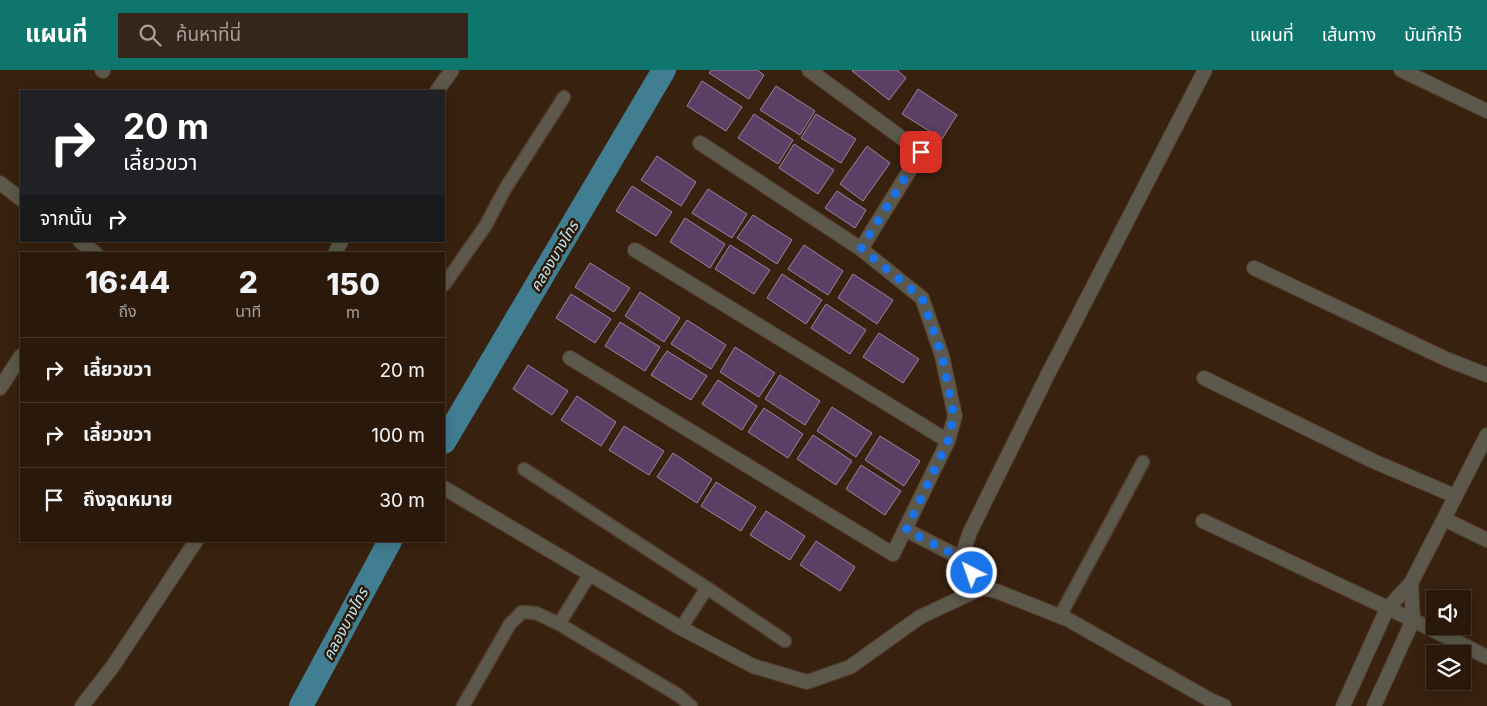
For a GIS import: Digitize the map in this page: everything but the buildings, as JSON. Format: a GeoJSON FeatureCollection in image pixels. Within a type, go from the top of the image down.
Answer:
{"type":"FeatureCollection","features":[{"type":"Feature","properties":{"kind":"street"},"geometry":{"type":"LineString","coordinates":[[438,90],[452,70]]}},
{"type":"Feature","properties":{"kind":"street"},"geometry":{"type":"LineString","coordinates":[[809,70],[921,152],[861,248]]}},
{"type":"Feature","properties":{"kind":"street"},"geometry":{"type":"LineString","coordinates":[[961,558],[970,532],[1044,382],[1205,70]]}},
{"type":"Feature","properties":{"kind":"street"},"geometry":{"type":"LineString","coordinates":[[1401,70],[1487,111]]}},
{"type":"Feature","properties":{"kind":"street"},"geometry":{"type":"LineString","coordinates":[[570,358],[893,554],[948,441],[954,416],[942,356],[922,298],[861,248],[700,143]]}},
{"type":"Feature","properties":{"kind":"street"},"geometry":{"type":"LineString","coordinates":[[0,183],[20,198]]}},
{"type":"Feature","properties":{"kind":"street"},"geometry":{"type":"LineString","coordinates":[[81,242],[92,252]]}},
{"type":"Feature","properties":{"kind":"street"},"geometry":{"type":"LineString","coordinates":[[635,250],[948,441]]}},
{"type":"Feature","properties":{"kind":"street"},"geometry":{"type":"LineString","coordinates":[[1254,268],[1446,359],[1487,375]]}},
{"type":"Feature","properties":{"kind":"street"},"geometry":{"type":"LineString","coordinates":[[0,388],[20,358]]}},
{"type":"Feature","properties":{"kind":"street"},"geometry":{"type":"LineString","coordinates":[[1204,378],[1373,461],[1456,496]]}},
{"type":"Feature","properties":{"kind":"street"},"geometry":{"type":"LineString","coordinates":[[1343,706],[1387,609],[1411,583],[1487,435]]}},
{"type":"Feature","properties":{"kind":"street"},"geometry":{"type":"LineString","coordinates":[[446,489],[681,628],[754,666],[807,682],[850,667],[920,617],[982,588],[996,591],[1060,616],[1224,706]]}},
{"type":"Feature","properties":{"kind":"street"},"geometry":{"type":"LineString","coordinates":[[1444,519],[1487,540]]}},
{"type":"Feature","properties":{"kind":"street"},"geometry":{"type":"LineString","coordinates":[[1203,521],[1487,656]]}},
{"type":"Feature","properties":{"kind":"street"},"geometry":{"type":"LineString","coordinates":[[906,530],[961,558],[982,588]]}},
{"type":"Feature","properties":{"kind":"street"},"geometry":{"type":"LineString","coordinates":[[82,706],[113,666],[195,542]]}},
{"type":"Feature","properties":{"kind":"street"},"geometry":{"type":"LineString","coordinates":[[1374,706],[1413,620],[1411,583]]}},
{"type":"Feature","properties":{"kind":"lane"},"geometry":{"type":"LineString","coordinates":[[445,284],[486,225],[505,190],[564,98]]}},
{"type":"Feature","properties":{"kind":"lane"},"geometry":{"type":"LineString","coordinates":[[1060,616],[1143,462]]}},
{"type":"Feature","properties":{"kind":"lane"},"geometry":{"type":"LineString","coordinates":[[524,469],[707,588],[785,642]]}},
{"type":"Feature","properties":{"kind":"lane"},"geometry":{"type":"LineString","coordinates":[[559,624],[590,574]]}},
{"type":"Feature","properties":{"kind":"lane"},"geometry":{"type":"LineString","coordinates":[[681,628],[707,588]]}},
{"type":"Feature","properties":{"kind":"lane"},"geometry":{"type":"LineString","coordinates":[[462,706],[510,624],[522,612],[536,613],[559,624],[678,695],[691,706]]}},
{"type":"Feature","properties":{"kind":"waterway","name":"คลองบางไทร"},"geometry":{"type":"LineString","coordinates":[[445,440],[664,70]]}},
{"type":"Feature","properties":{"kind":"waterway","name":"คลองบางไทร"},"geometry":{"type":"LineString","coordinates":[[301,706],[389,542]]}},
{"type":"Feature","properties":{"kind":"route"},"geometry":{"type":"LineString","coordinates":[[921,152],[861,248],[922,298],[942,356],[954,416],[948,441],[906,530],[961,558],[972,573]]}}]}
